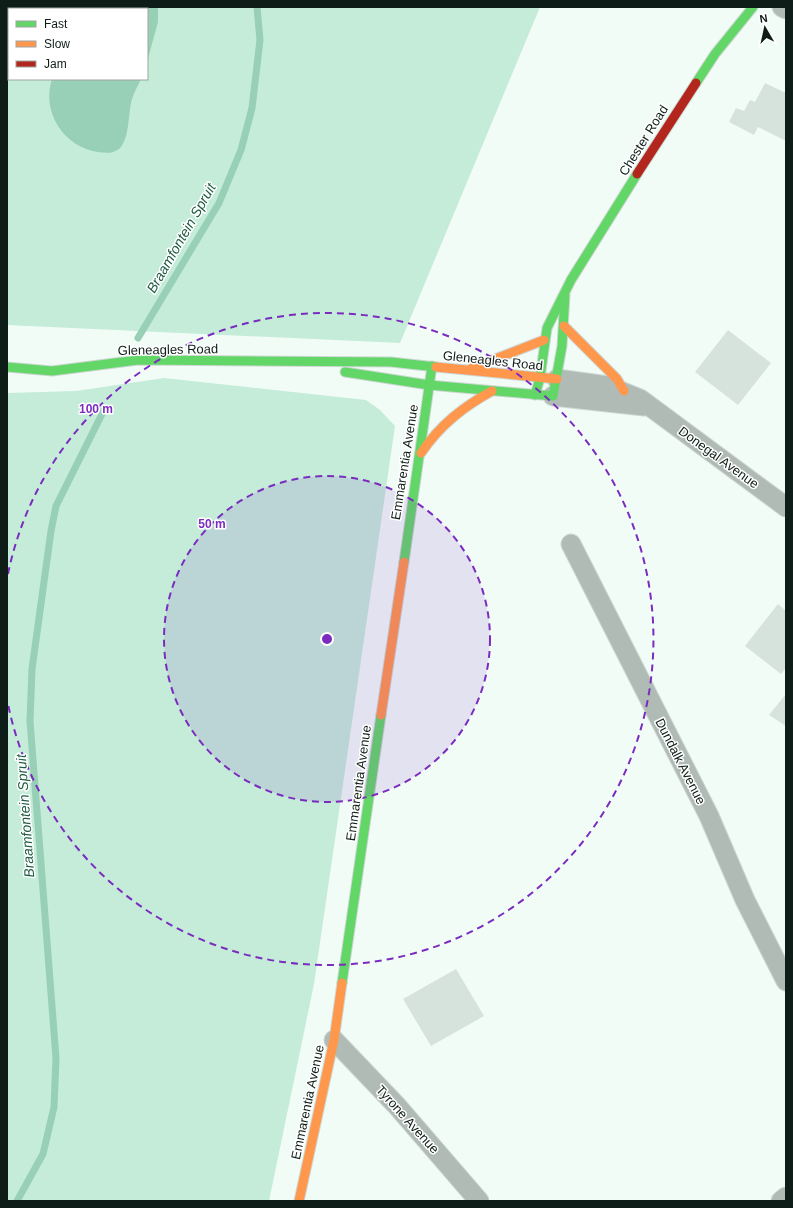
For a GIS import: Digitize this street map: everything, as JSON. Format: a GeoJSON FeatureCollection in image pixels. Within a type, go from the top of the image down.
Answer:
{"type":"FeatureCollection","features":[{"type":"Feature","properties":{"kind":"street","name":"Chester Road"},"geometry":{"type":"LineString","coordinates":[[546,387],[544,340],[551,316],[678,109],[715,54],[753,7]]}},
{"type":"Feature","properties":{"kind":"street"},"geometry":{"type":"LineString","coordinates":[[782,7],[786,9]]}},
{"type":"Feature","properties":{"kind":"street"},"geometry":{"type":"LineString","coordinates":[[546,387],[564,326],[565,292]]}},
{"type":"Feature","properties":{"kind":"street"},"geometry":{"type":"LineString","coordinates":[[564,326],[617,379],[624,391]]}},
{"type":"Feature","properties":{"kind":"street"},"geometry":{"type":"LineString","coordinates":[[467,370],[544,340]]}},
{"type":"Feature","properties":{"kind":"street","name":"Gleneagles Road"},"geometry":{"type":"LineString","coordinates":[[7,367],[52,370],[138,360],[391,362],[467,370],[546,387]]}},
{"type":"Feature","properties":{"kind":"street","name":"Gleneagles Road"},"geometry":{"type":"LineString","coordinates":[[283,362],[429,384],[492,391],[546,387]]}},
{"type":"Feature","properties":{"kind":"street","name":"Emmarentia Avenue"},"geometry":{"type":"LineString","coordinates":[[299,1201],[334,1040],[432,366]]}},
{"type":"Feature","properties":{"kind":"street","name":"Donegal Avenue"},"geometry":{"type":"LineString","coordinates":[[546,387],[608,386],[624,391],[640,399],[786,507]]}},
{"type":"Feature","properties":{"kind":"street","name":"Donegal Avenue"},"geometry":{"type":"LineString","coordinates":[[546,387],[651,408]]}},
{"type":"Feature","properties":{"kind":"street"},"geometry":{"type":"LineString","coordinates":[[418,459],[431,436],[449,417],[492,391]]}},
{"type":"Feature","properties":{"kind":"street","name":"Dundalk Avenue"},"geometry":{"type":"LineString","coordinates":[[571,544],[709,816],[745,900],[786,981]]}},
{"type":"Feature","properties":{"kind":"street","name":"Tyrone Avenue"},"geometry":{"type":"LineString","coordinates":[[334,1040],[397,1106],[479,1201]]}},
{"type":"Feature","properties":{"kind":"street"},"geometry":{"type":"LineString","coordinates":[[781,1201],[786,1197]]}},
{"type":"Feature","properties":{"kind":"shaded area"},"geometry":{"type":"Polygon","coordinates":[[[7,7],[540,7],[400,343],[7,325],[7,7]]]}},
{"type":"Feature","properties":{"kind":"shaded area"},"geometry":{"type":"Polygon","coordinates":[[[158,7],[158,22],[148,58],[148,8],[77,8],[158,7]]]}},
{"type":"Feature","properties":{"kind":"shaded area"},"geometry":{"type":"Polygon","coordinates":[[[52,80],[140,80],[132,99],[127,132],[123,145],[116,151],[106,153],[86,149],[75,143],[66,135],[58,126],[53,115],[49,91],[52,80]]]}},
{"type":"Feature","properties":{"kind":"shaded area"},"geometry":{"type":"Polygon","coordinates":[[[164,378],[366,400],[380,410],[395,426],[314,984],[269,1201],[7,1201],[7,393],[76,391],[164,378]]]}},
{"type":"Feature","properties":{"kind":"building"},"geometry":{"type":"Polygon","coordinates":[[[765,83],[786,93],[786,141],[758,127],[754,135],[729,122],[736,108],[744,111],[750,100],[755,102],[765,83]]]}},
{"type":"Feature","properties":{"kind":"building"},"geometry":{"type":"Polygon","coordinates":[[[728,330],[771,363],[738,405],[695,372],[728,330]]]}},
{"type":"Feature","properties":{"kind":"building"},"geometry":{"type":"Polygon","coordinates":[[[778,604],[786,611],[786,668],[781,674],[745,646],[778,604]]]}},
{"type":"Feature","properties":{"kind":"building"},"geometry":{"type":"Polygon","coordinates":[[[786,694],[786,726],[769,715],[786,694]]]}},
{"type":"Feature","properties":{"kind":"building"},"geometry":{"type":"Polygon","coordinates":[[[456,969],[484,1016],[431,1046],[403,999],[456,969]]]}},
{"type":"Feature","properties":{"kind":"waterway","name":"Braamfontein Spruit"},"geometry":{"type":"LineString","coordinates":[[138,338],[219,203],[241,150],[252,108],[260,40],[257,7]]}},
{"type":"Feature","properties":{"kind":"waterway","name":"Braamfontein Spruit"},"geometry":{"type":"LineString","coordinates":[[17,1201],[43,1154],[54,1107],[56,1058],[30,721],[32,669],[51,531],[56,506],[104,410]]}},
{"type":"Feature","properties":{"kind":"traffic: fast"},"geometry":{"type":"LineString","coordinates":[[696,83],[715,54],[753,7]]}},
{"type":"Feature","properties":{"kind":"traffic: fast"},"geometry":{"type":"LineString","coordinates":[[535,395],[540,378],[547,328],[571,280],[637,174]]}},
{"type":"Feature","properties":{"kind":"traffic: fast"},"geometry":{"type":"LineString","coordinates":[[345,372],[429,385],[553,396],[562,346],[565,295]]}},
{"type":"Feature","properties":{"kind":"traffic: fast"},"geometry":{"type":"LineString","coordinates":[[7,367],[52,371],[138,360],[391,362],[436,367]]}},
{"type":"Feature","properties":{"kind":"traffic: fast"},"geometry":{"type":"LineString","coordinates":[[404,562],[432,366]]}},
{"type":"Feature","properties":{"kind":"traffic: fast"},"geometry":{"type":"LineString","coordinates":[[342,983],[381,715]]}},
{"type":"Feature","properties":{"kind":"traffic: slow"},"geometry":{"type":"LineString","coordinates":[[564,326],[617,379],[624,391]]}},
{"type":"Feature","properties":{"kind":"traffic: slow"},"geometry":{"type":"LineString","coordinates":[[472,368],[544,340]]}},
{"type":"Feature","properties":{"kind":"traffic: slow"},"geometry":{"type":"LineString","coordinates":[[436,367],[557,379]]}},
{"type":"Feature","properties":{"kind":"traffic: slow"},"geometry":{"type":"LineString","coordinates":[[421,453],[444,425],[462,410],[492,391]]}},
{"type":"Feature","properties":{"kind":"traffic: slow"},"geometry":{"type":"LineString","coordinates":[[381,715],[404,562]]}},
{"type":"Feature","properties":{"kind":"traffic: slow"},"geometry":{"type":"LineString","coordinates":[[299,1201],[334,1040],[342,983]]}},
{"type":"Feature","properties":{"kind":"traffic: jam"},"geometry":{"type":"LineString","coordinates":[[637,174],[696,83]]}}]}
